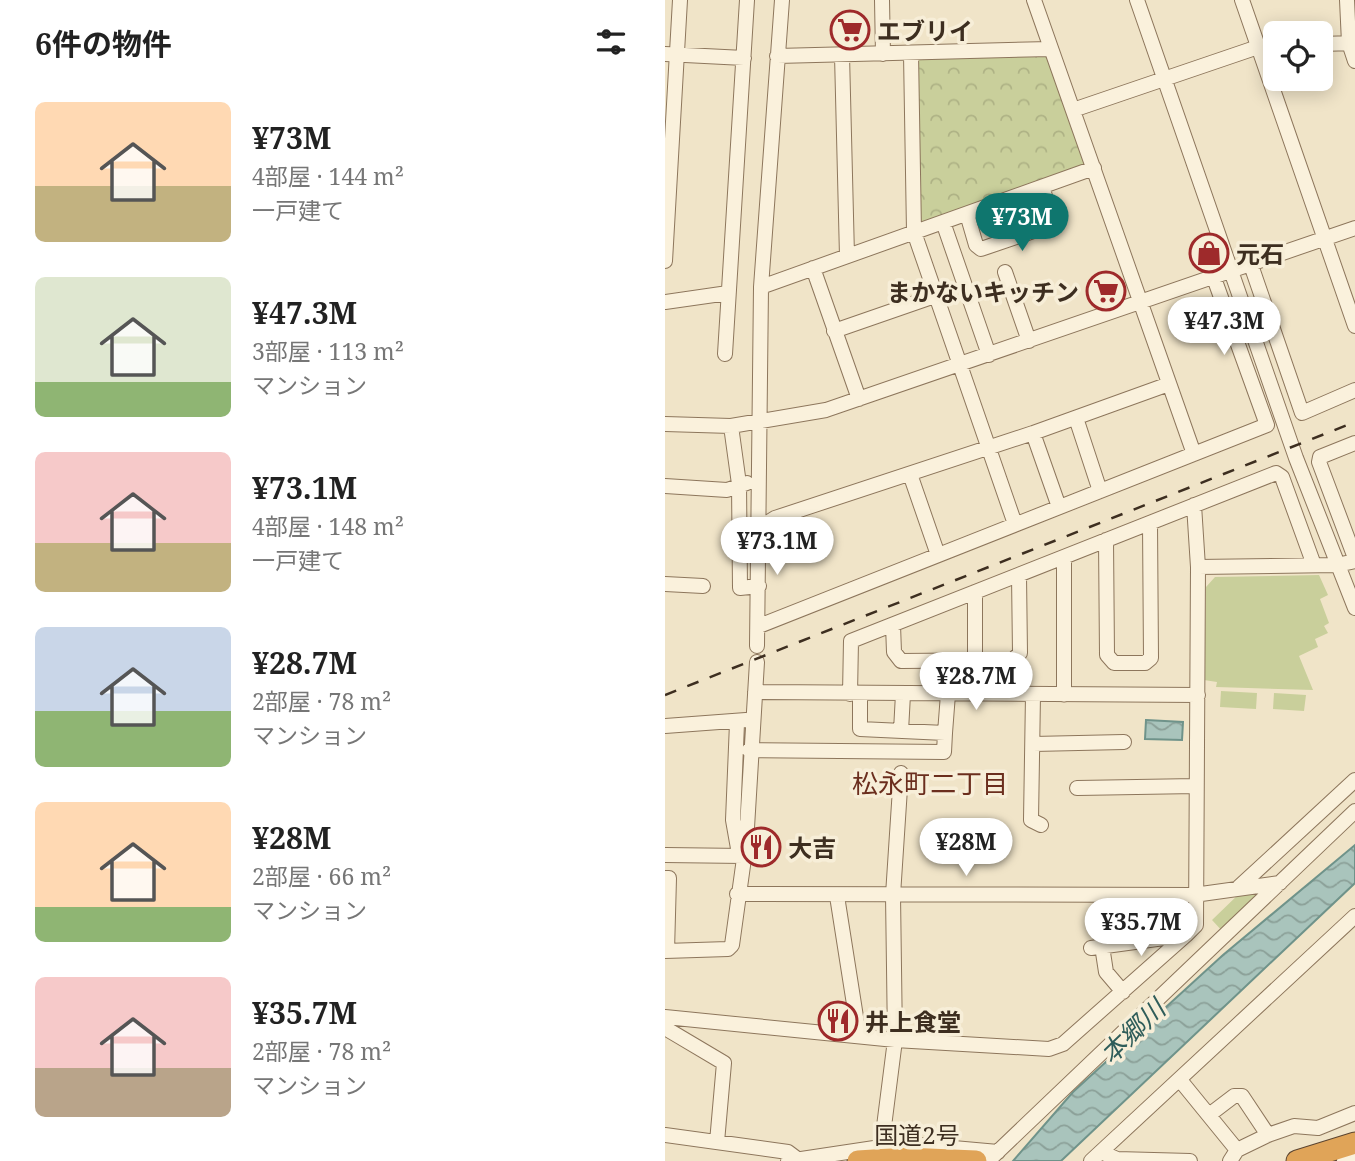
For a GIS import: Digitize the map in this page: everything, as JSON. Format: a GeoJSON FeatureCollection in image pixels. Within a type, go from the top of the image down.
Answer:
{"type":"FeatureCollection","features":[{"type":"Feature","properties":{"kind":"highway"},"geometry":{"type":"LineString","coordinates":[[1297,1161],[1355,1143]]}},
{"type":"Feature","properties":{"kind":"highway","name":"国道2号"},"geometry":{"type":"LineString","coordinates":[[858,1161],[905,1158],[976,1161]]}},
{"type":"Feature","properties":{"kind":"street"},"geometry":{"type":"LineString","coordinates":[[665,261],[671,54],[680,0]]}},
{"type":"Feature","properties":{"kind":"street"},"geometry":{"type":"LineString","coordinates":[[725,354],[747,0]]}},
{"type":"Feature","properties":{"kind":"street"},"geometry":{"type":"LineString","coordinates":[[757,646],[761,287],[782,0]]}},
{"type":"Feature","properties":{"kind":"street"},"geometry":{"type":"LineString","coordinates":[[882,0],[883,54]]}},
{"type":"Feature","properties":{"kind":"street"},"geometry":{"type":"LineString","coordinates":[[1034,0],[1194,454]]}},
{"type":"Feature","properties":{"kind":"street"},"geometry":{"type":"LineString","coordinates":[[1137,0],[1336,565],[1355,608]]}},
{"type":"Feature","properties":{"kind":"street"},"geometry":{"type":"LineString","coordinates":[[1242,0],[1355,326]]}},
{"type":"Feature","properties":{"kind":"street"},"geometry":{"type":"LineString","coordinates":[[1347,0],[1355,61]]}},
{"type":"Feature","properties":{"kind":"street"},"geometry":{"type":"LineString","coordinates":[[1333,44],[1352,43]]}},
{"type":"Feature","properties":{"kind":"street"},"geometry":{"type":"LineString","coordinates":[[1073,110],[1263,47]]}},
{"type":"Feature","properties":{"kind":"street"},"geometry":{"type":"LineString","coordinates":[[777,56],[1050,49]]}},
{"type":"Feature","properties":{"kind":"street"},"geometry":{"type":"LineString","coordinates":[[671,54],[744,58]]}},
{"type":"Feature","properties":{"kind":"street"},"geometry":{"type":"LineString","coordinates":[[911,54],[914,232],[1015,524]]}},
{"type":"Feature","properties":{"kind":"street"},"geometry":{"type":"LineString","coordinates":[[842,55],[847,256]]}},
{"type":"Feature","properties":{"kind":"street"},"geometry":{"type":"LineString","coordinates":[[761,287],[1094,168]]}},
{"type":"Feature","properties":{"kind":"street"},"geometry":{"type":"LineString","coordinates":[[967,214],[976,245],[981,248],[1051,225],[1053,220],[1042,187]]}},
{"type":"Feature","properties":{"kind":"street"},"geometry":{"type":"LineString","coordinates":[[943,222],[989,355]]}},
{"type":"Feature","properties":{"kind":"street"},"geometry":{"type":"LineString","coordinates":[[665,424],[731,426],[826,410],[1355,228]]}},
{"type":"Feature","properties":{"kind":"street"},"geometry":{"type":"LineString","coordinates":[[1251,265],[1302,413],[1355,390]]}},
{"type":"Feature","properties":{"kind":"street"},"geometry":{"type":"LineString","coordinates":[[813,268],[859,399]]}},
{"type":"Feature","properties":{"kind":"street"},"geometry":{"type":"LineString","coordinates":[[1005,272],[1029,341]]}},
{"type":"Feature","properties":{"kind":"street"},"geometry":{"type":"LineString","coordinates":[[759,626],[1267,425],[1214,278]]}},
{"type":"Feature","properties":{"kind":"street"},"geometry":{"type":"LineString","coordinates":[[665,302],[729,293]]}},
{"type":"Feature","properties":{"kind":"street"},"geometry":{"type":"LineString","coordinates":[[834,331],[935,296]]}},
{"type":"Feature","properties":{"kind":"street"},"geometry":{"type":"LineString","coordinates":[[759,528],[775,517],[1033,433],[1170,384]]}},
{"type":"Feature","properties":{"kind":"street"},"geometry":{"type":"LineString","coordinates":[[1076,418],[1101,491]]}},
{"type":"Feature","properties":{"kind":"street"},"geometry":{"type":"LineString","coordinates":[[731,426],[739,484],[740,588],[759,586]]}},
{"type":"Feature","properties":{"kind":"street"},"geometry":{"type":"LineString","coordinates":[[1033,433],[1059,507]]}},
{"type":"Feature","properties":{"kind":"street"},"geometry":{"type":"LineString","coordinates":[[1198,567],[1336,565],[1355,559],[1319,462],[1320,457],[1355,443]]}},
{"type":"Feature","properties":{"kind":"street"},"geometry":{"type":"LineString","coordinates":[[945,733],[860,729],[851,641],[1276,473],[1282,477],[1314,565]]}},
{"type":"Feature","properties":{"kind":"street"},"geometry":{"type":"LineString","coordinates":[[910,474],[938,555]]}},
{"type":"Feature","properties":{"kind":"street"},"geometry":{"type":"LineString","coordinates":[[665,486],[727,490],[739,484],[758,481]]}},
{"type":"Feature","properties":{"kind":"street"},"geometry":{"type":"LineString","coordinates":[[665,1017],[895,1040],[1049,1049],[1063,1044],[1186,935],[1196,925],[1194,895],[1198,567],[1194,505]]}},
{"type":"Feature","properties":{"kind":"street"},"geometry":{"type":"LineString","coordinates":[[1106,540],[1107,654],[1114,663],[1145,663],[1151,658],[1150,524]]}},
{"type":"Feature","properties":{"kind":"street"},"geometry":{"type":"LineString","coordinates":[[1064,558],[1064,695]]}},
{"type":"Feature","properties":{"kind":"street"},"geometry":{"type":"LineString","coordinates":[[893,625],[894,652],[901,661],[1013,660],[1020,653],[1019,576]]}},
{"type":"Feature","properties":{"kind":"street"},"geometry":{"type":"LineString","coordinates":[[665,584],[703,586]]}},
{"type":"Feature","properties":{"kind":"street"},"geometry":{"type":"LineString","coordinates":[[975,592],[975,661]]}},
{"type":"Feature","properties":{"kind":"street"},"geometry":{"type":"LineString","coordinates":[[741,855],[733,820],[744,721],[755,692],[757,662]]}},
{"type":"Feature","properties":{"kind":"street"},"geometry":{"type":"LineString","coordinates":[[755,692],[1198,695]]}},
{"type":"Feature","properties":{"kind":"street"},"geometry":{"type":"LineString","coordinates":[[901,731],[903,694]]}},
{"type":"Feature","properties":{"kind":"street"},"geometry":{"type":"LineString","coordinates":[[749,750],[944,752],[948,694]]}},
{"type":"Feature","properties":{"kind":"street"},"geometry":{"type":"LineString","coordinates":[[1033,695],[1031,820],[1041,825]]}},
{"type":"Feature","properties":{"kind":"street"},"geometry":{"type":"LineString","coordinates":[[665,726],[744,721]]}},
{"type":"Feature","properties":{"kind":"street"},"geometry":{"type":"LineString","coordinates":[[665,878],[669,878],[666,951],[728,949],[732,945],[749,750],[744,721]]}},
{"type":"Feature","properties":{"kind":"street"},"geometry":{"type":"LineString","coordinates":[[1033,744],[1124,743]]}},
{"type":"Feature","properties":{"kind":"street"},"geometry":{"type":"LineString","coordinates":[[881,1148],[895,1040],[893,895],[901,773]]}},
{"type":"Feature","properties":{"kind":"street"},"geometry":{"type":"LineString","coordinates":[[1237,888],[1355,780]]}},
{"type":"Feature","properties":{"kind":"street"},"geometry":{"type":"LineString","coordinates":[[1077,788],[1196,786]]}},
{"type":"Feature","properties":{"kind":"street"},"geometry":{"type":"LineString","coordinates":[[665,1135],[716,1142],[789,1158],[920,1145],[993,1156],[1280,883],[1318,854],[1355,811]]}},
{"type":"Feature","properties":{"kind":"street"},"geometry":{"type":"LineString","coordinates":[[665,855],[741,855]]}},
{"type":"Feature","properties":{"kind":"street"},"geometry":{"type":"LineString","coordinates":[[737,894],[1194,895],[1280,883]]}},
{"type":"Feature","properties":{"kind":"street"},"geometry":{"type":"LineString","coordinates":[[837,896],[859,1036]]}},
{"type":"Feature","properties":{"kind":"street"},"geometry":{"type":"LineString","coordinates":[[1096,1157],[1355,916]]}},
{"type":"Feature","properties":{"kind":"street"},"geometry":{"type":"LineString","coordinates":[[1123,992],[1106,971],[1096,947],[1186,935]]}},
{"type":"Feature","properties":{"kind":"street"},"geometry":{"type":"LineString","coordinates":[[665,1028],[724,1063],[716,1142]]}},
{"type":"Feature","properties":{"kind":"street"},"geometry":{"type":"LineString","coordinates":[[1180,1080],[1209,1115],[1233,1155],[1268,1135],[1294,1126],[1318,1128],[1355,1113]]}},
{"type":"Feature","properties":{"kind":"street"},"geometry":{"type":"LineString","coordinates":[[1209,1115],[1234,1096],[1242,1096],[1268,1135]]}},
{"type":"Feature","properties":{"kind":"street"},"geometry":{"type":"LineString","coordinates":[[1096,1157],[1190,1161]]}},
{"type":"Feature","properties":{"kind":"street"},"geometry":{"type":"LineString","coordinates":[[1344,1161],[1355,1157]]}},
{"type":"Feature","properties":{"kind":"green space"},"geometry":{"type":"Polygon","coordinates":[[[1048,56],[1085,166],[923,224],[920,222],[917,63],[921,58],[1048,56]]]}},
{"type":"Feature","properties":{"kind":"green space"},"geometry":{"type":"Polygon","coordinates":[[[1319,575],[1328,595],[1320,599],[1329,623],[1324,626],[1328,633],[1315,639],[1318,647],[1299,656],[1313,690],[1216,687],[1217,682],[1204,680],[1206,587],[1215,577],[1319,575]]]}},
{"type":"Feature","properties":{"kind":"green space"},"geometry":{"type":"Polygon","coordinates":[[[1221,691],[1257,693],[1256,709],[1220,707],[1221,691]]]}},
{"type":"Feature","properties":{"kind":"green space"},"geometry":{"type":"Polygon","coordinates":[[[1274,693],[1306,695],[1304,711],[1273,709],[1274,693]]]}},
{"type":"Feature","properties":{"kind":"green space"},"geometry":{"type":"Polygon","coordinates":[[[1270,885],[1224,933],[1212,920],[1242,891],[1270,885]]]}},
{"type":"Feature","properties":{"kind":"water"},"geometry":{"type":"Polygon","coordinates":[[[1146,720],[1183,722],[1182,740],[1145,739],[1146,720]]]}},
{"type":"Feature","properties":{"kind":"water"},"geometry":{"type":"Polygon","coordinates":[[[1355,845],[1355,883],[1061,1161],[1013,1161],[1073,1092],[1223,955],[1355,845]]]}},
{"type":"Feature","properties":{"kind":"railway"},"geometry":{"type":"LineString","coordinates":[[665,695],[1355,422]]}},
{"type":"Feature","properties":{"kind":"place","name":"エブリイ"},"geometry":{"type":"Point","coordinates":[850,30]}},
{"type":"Feature","properties":{"kind":"place","name":"元石"},"geometry":{"type":"Point","coordinates":[1209,253]}},
{"type":"Feature","properties":{"kind":"place","name":"まかないキッチン"},"geometry":{"type":"Point","coordinates":[1106,291]}},
{"type":"Feature","properties":{"kind":"place","name":"大吉"},"geometry":{"type":"Point","coordinates":[761,847]}},
{"type":"Feature","properties":{"kind":"place","name":"井上食堂"},"geometry":{"type":"Point","coordinates":[838,1021]}},
{"type":"Feature","properties":{"kind":"district","name":"松永町二丁目"},"geometry":{"type":"Point","coordinates":[930,783]}},
{"type":"Feature","properties":{"kind":"water label","name":"本郷川"},"geometry":{"type":"Point","coordinates":[1132,1031]}}]}
